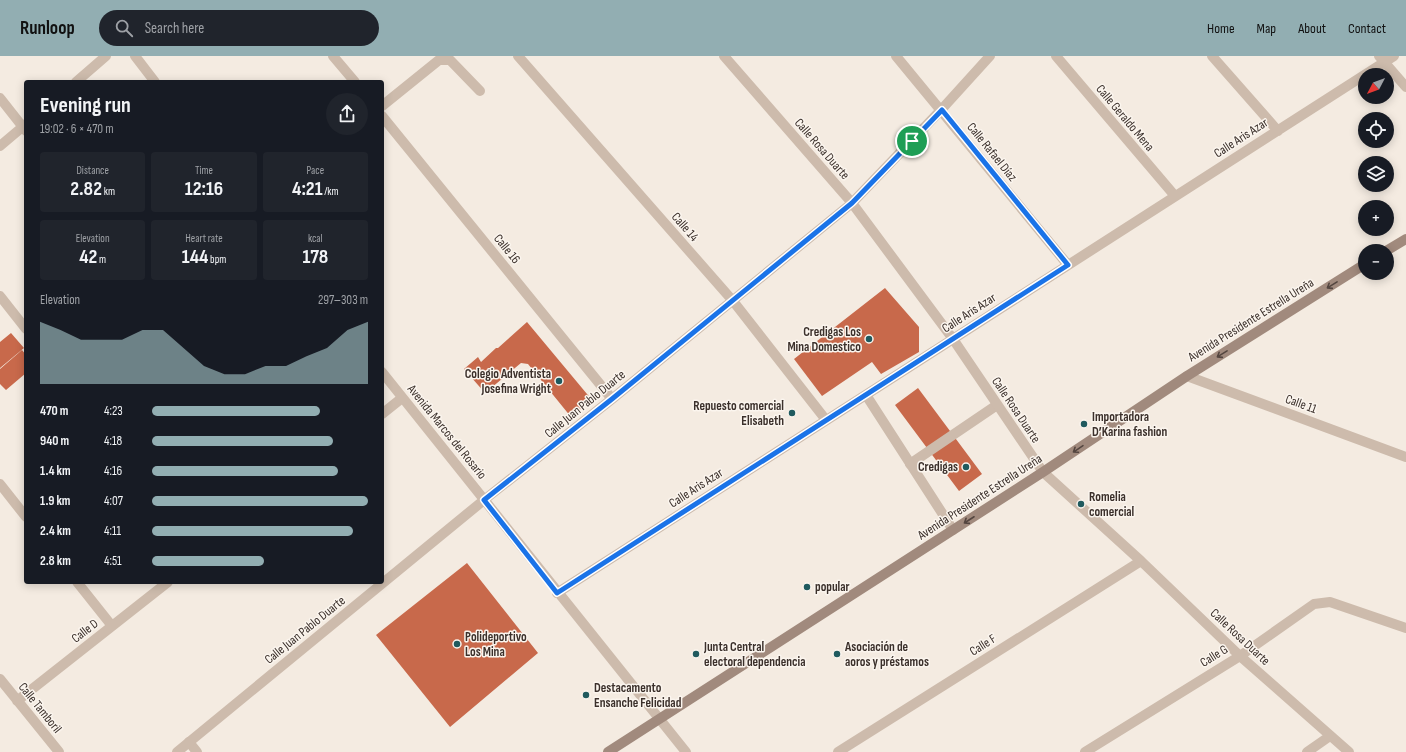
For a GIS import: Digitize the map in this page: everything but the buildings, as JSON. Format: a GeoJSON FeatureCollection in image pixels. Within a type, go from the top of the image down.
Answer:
{"type":"FeatureCollection","features":[{"type":"Feature","properties":{"kind":"main road"},"geometry":{"type":"LineString","coordinates":[[1394,246],[1406,238]]}},
{"type":"Feature","properties":{"kind":"main road","name":"Avenida Presidente Estrella Ureña"},"geometry":{"type":"LineString","coordinates":[[608,752],[1043,472],[1187,376],[1358,268]]}},
{"type":"Feature","properties":{"kind":"street"},"geometry":{"type":"LineString","coordinates":[[78,80],[106,56]]}},
{"type":"Feature","properties":{"kind":"street"},"geometry":{"type":"LineString","coordinates":[[135,56],[153,80]]}},
{"type":"Feature","properties":{"kind":"street"},"geometry":{"type":"LineString","coordinates":[[334,56],[353,80]]}},
{"type":"Feature","properties":{"kind":"street","name":"Calle 14"},"geometry":{"type":"LineString","coordinates":[[518,56],[733,301],[826,420]]}},
{"type":"Feature","properties":{"kind":"street","name":"Calle Rosa Duarte"},"geometry":{"type":"LineString","coordinates":[[724,56],[852,203],[952,339],[1043,472],[1141,561],[1240,656],[1350,752]]}},
{"type":"Feature","properties":{"kind":"street","name":"Calle Rafael Díaz"},"geometry":{"type":"LineString","coordinates":[[896,56],[942,110],[1068,265]]}},
{"type":"Feature","properties":{"kind":"street","name":"Calle Juan Pablo Duarte"},"geometry":{"type":"LineString","coordinates":[[384,582],[484,500],[612,399],[852,203],[942,110],[990,56]]}},
{"type":"Feature","properties":{"kind":"street","name":"Calle Geraldo Mena"},"geometry":{"type":"LineString","coordinates":[[1056,56],[1175,196]]}},
{"type":"Feature","properties":{"kind":"street"},"geometry":{"type":"LineString","coordinates":[[1212,56],[1278,131]]}},
{"type":"Feature","properties":{"kind":"street","name":"Calle Aris Azar"},"geometry":{"type":"LineString","coordinates":[[557,593],[1278,131],[1382,59],[1394,56]]}},
{"type":"Feature","properties":{"kind":"street"},"geometry":{"type":"LineString","coordinates":[[1382,59],[1406,87]]}},
{"type":"Feature","properties":{"kind":"street"},"geometry":{"type":"LineString","coordinates":[[384,104],[439,60],[450,60],[480,91]]}},
{"type":"Feature","properties":{"kind":"street"},"geometry":{"type":"LineString","coordinates":[[0,98],[24,126]]}},
{"type":"Feature","properties":{"kind":"street","name":"Calle 16"},"geometry":{"type":"LineString","coordinates":[[384,118],[612,399]]}},
{"type":"Feature","properties":{"kind":"street"},"geometry":{"type":"LineString","coordinates":[[0,146],[24,128]]}},
{"type":"Feature","properties":{"kind":"street"},"geometry":{"type":"LineString","coordinates":[[0,296],[24,326]]}},
{"type":"Feature","properties":{"kind":"street","name":"Avenida Marcos del Rosario"},"geometry":{"type":"LineString","coordinates":[[384,375],[557,593],[686,752]]}},
{"type":"Feature","properties":{"kind":"street","name":"Calle 11"},"geometry":{"type":"LineString","coordinates":[[1187,376],[1406,457]]}},
{"type":"Feature","properties":{"kind":"street"},"geometry":{"type":"LineString","coordinates":[[866,395],[953,530]]}},
{"type":"Feature","properties":{"kind":"street"},"geometry":{"type":"LineString","coordinates":[[384,412],[402,398]]}},
{"type":"Feature","properties":{"kind":"street"},"geometry":{"type":"LineString","coordinates":[[910,464],[997,405]]}},
{"type":"Feature","properties":{"kind":"street"},"geometry":{"type":"LineString","coordinates":[[0,484],[24,514]]}},
{"type":"Feature","properties":{"kind":"street","name":"Calle F"},"geometry":{"type":"LineString","coordinates":[[838,752],[1141,561]]}},
{"type":"Feature","properties":{"kind":"street"},"geometry":{"type":"LineString","coordinates":[[79,584],[112,626]]}},
{"type":"Feature","properties":{"kind":"street","name":"Calle D"},"geometry":{"type":"LineString","coordinates":[[17,701],[165,584]]}},
{"type":"Feature","properties":{"kind":"street","name":"Calle Juan Pablo Duarte"},"geometry":{"type":"LineString","coordinates":[[177,752],[382,584]]}},
{"type":"Feature","properties":{"kind":"street","name":"Calle G"},"geometry":{"type":"LineString","coordinates":[[1085,752],[1240,656],[1314,604],[1330,602],[1406,628]]}},
{"type":"Feature","properties":{"kind":"street","name":"Calle Tamboril"},"geometry":{"type":"LineString","coordinates":[[0,680],[59,752]]}},
{"type":"Feature","properties":{"kind":"street"},"geometry":{"type":"LineString","coordinates":[[1307,752],[1330,736]]}},
{"type":"Feature","properties":{"kind":"street"},"geometry":{"type":"LineString","coordinates":[[189,742],[197,752]]}},
{"type":"Feature","properties":{"kind":"place","name":"Credigas Los Mina Domestico"},"geometry":{"type":"Point","coordinates":[869,339]}},
{"type":"Feature","properties":{"kind":"place","name":"Colegio Adventista Josefina Wright"},"geometry":{"type":"Point","coordinates":[559,381]}},
{"type":"Feature","properties":{"kind":"place","name":"Repuesto comercial Elisabeth"},"geometry":{"type":"Point","coordinates":[792,413]}},
{"type":"Feature","properties":{"kind":"place","name":"Importadora D’Karina fashion"},"geometry":{"type":"Point","coordinates":[1084,424]}},
{"type":"Feature","properties":{"kind":"place","name":"Credigas"},"geometry":{"type":"Point","coordinates":[966,467]}},
{"type":"Feature","properties":{"kind":"place","name":"Romelia comercial"},"geometry":{"type":"Point","coordinates":[1081,504]}},
{"type":"Feature","properties":{"kind":"place","name":"popular"},"geometry":{"type":"Point","coordinates":[807,587]}},
{"type":"Feature","properties":{"kind":"place","name":"Polideportivo Los Mina"},"geometry":{"type":"Point","coordinates":[457,644]}},
{"type":"Feature","properties":{"kind":"place","name":"Junta Central electoral dependencia"},"geometry":{"type":"Point","coordinates":[696,654]}},
{"type":"Feature","properties":{"kind":"place","name":"Asociación de aoros y préstamos"},"geometry":{"type":"Point","coordinates":[837,654]}},
{"type":"Feature","properties":{"kind":"place","name":"Destacamento Ensanche Felicidad"},"geometry":{"type":"Point","coordinates":[586,695]}},
{"type":"Feature","properties":{"kind":"route"},"geometry":{"type":"LineString","coordinates":[[942,110],[1068,265],[557,593],[484,500],[612,399],[852,203],[912,141],[942,110]]}}]}
